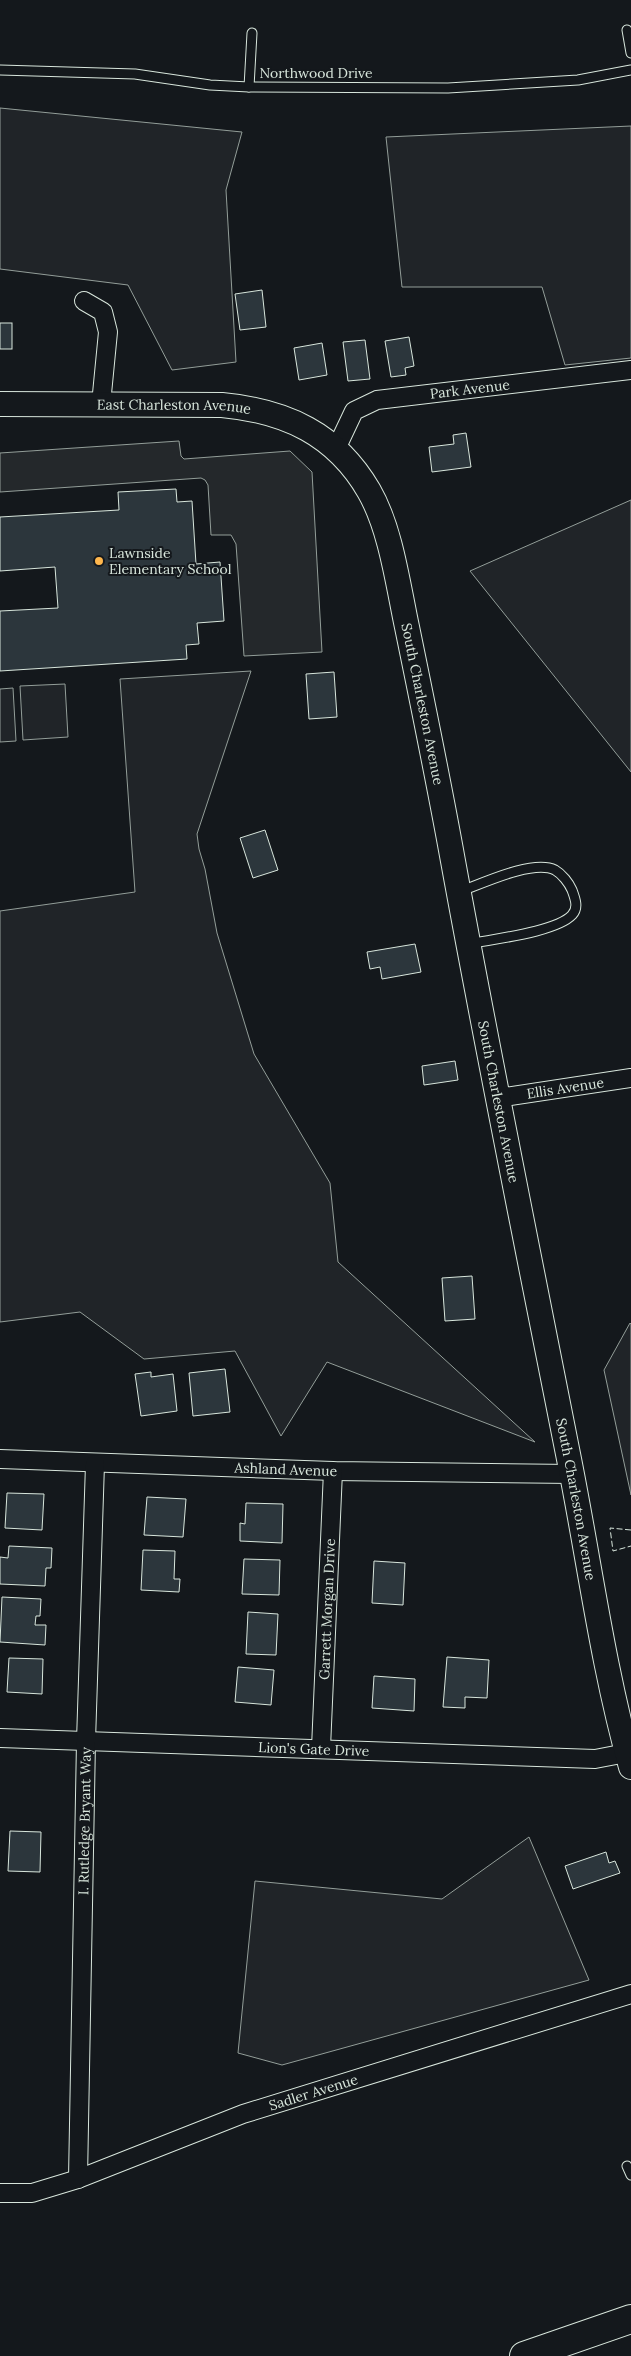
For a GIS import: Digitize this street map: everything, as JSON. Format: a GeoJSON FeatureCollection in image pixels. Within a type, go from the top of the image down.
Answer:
{"type":"FeatureCollection","features":[{"type":"Feature","properties":{"kind":"main road"},"geometry":{"type":"LineString","coordinates":[[524,2356],[631,2319]]}},
{"type":"Feature","properties":{"kind":"street"},"geometry":{"type":"LineString","coordinates":[[84,301],[103,312],[108,332],[101,404]]}},
{"type":"Feature","properties":{"kind":"street","name":"Park Avenue"},"geometry":{"type":"LineString","coordinates":[[336,449],[354,411],[377,400],[631,370]]}},
{"type":"Feature","properties":{"kind":"street","name":"East Charleston Avenue"},"geometry":{"type":"LineString","coordinates":[[0,404],[222,405],[253,408],[283,416],[308,429],[336,449]]}},
{"type":"Feature","properties":{"kind":"street","name":"South Charleston Avenue"},"geometry":{"type":"LineString","coordinates":[[336,449],[346,457],[371,493],[391,551],[444,808],[498,1098],[572,1474],[597,1620],[630,1757]]}},
{"type":"Feature","properties":{"kind":"street","name":"Ellis Avenue"},"geometry":{"type":"LineString","coordinates":[[498,1098],[631,1078]]}},
{"type":"Feature","properties":{"kind":"street","name":"Ashland Avenue"},"geometry":{"type":"LineString","coordinates":[[0,1459],[95,1464],[572,1474]]}},
{"type":"Feature","properties":{"kind":"street","name":"I. Rutledge Bryant Way"},"geometry":{"type":"LineString","coordinates":[[78,2179],[86,1741],[95,1464]]}},
{"type":"Feature","properties":{"kind":"street","name":"Garrett Morgan Drive"},"geometry":{"type":"LineString","coordinates":[[321,1748],[333,1470]]}},
{"type":"Feature","properties":{"kind":"street","name":"Lion's Gate Drive"},"geometry":{"type":"LineString","coordinates":[[0,1738],[595,1759],[630,1757]]}},
{"type":"Feature","properties":{"kind":"street","name":"Sadler Avenue"},"geometry":{"type":"LineString","coordinates":[[0,2193],[32,2193],[78,2179],[243,2114],[631,1994]]}},
{"type":"Feature","properties":{"kind":"lane"},"geometry":{"type":"LineString","coordinates":[[627,30],[631,53]]}},
{"type":"Feature","properties":{"kind":"lane"},"geometry":{"type":"LineString","coordinates":[[249,87],[252,32]]}},
{"type":"Feature","properties":{"kind":"lane","name":"Northwood Drive"},"geometry":{"type":"LineString","coordinates":[[0,70],[135,74],[249,87],[448,88],[578,80],[631,70]]}},
{"type":"Feature","properties":{"kind":"lane"},"geometry":{"type":"LineString","coordinates":[[459,892],[526,868],[542,867],[555,870],[568,882],[575,899],[576,908],[572,915],[563,922],[530,933],[469,944]]}},
{"type":"Feature","properties":{"kind":"lane"},"geometry":{"type":"LineString","coordinates":[[627,2166],[631,2176]]}},
{"type":"Feature","properties":{"kind":"shaded area"},"geometry":{"type":"Polygon","coordinates":[[[0,108],[242,132],[226,190],[236,362],[172,370],[128,285],[0,269],[0,108]]]}},
{"type":"Feature","properties":{"kind":"shaded area"},"geometry":{"type":"Polygon","coordinates":[[[631,126],[631,358],[565,365],[542,287],[402,287],[386,137],[631,126]]]}},
{"type":"Feature","properties":{"kind":"shaded area"},"geometry":{"type":"Polygon","coordinates":[[[179,441],[181,456],[184,459],[290,451],[312,472],[322,652],[244,656],[236,544],[231,535],[211,535],[208,485],[201,478],[0,492],[0,453],[179,441]]]}},
{"type":"Feature","properties":{"kind":"shaded area"},"geometry":{"type":"Polygon","coordinates":[[[631,500],[631,772],[470,571],[631,500]]]}},
{"type":"Feature","properties":{"kind":"shaded area"},"geometry":{"type":"Polygon","coordinates":[[[251,671],[197,834],[217,933],[254,1054],[330,1183],[338,1262],[535,1442],[327,1362],[281,1436],[235,1351],[144,1359],[80,1312],[0,1322],[0,911],[135,892],[120,679],[251,671]]]}},
{"type":"Feature","properties":{"kind":"shaded area"},"geometry":{"type":"Polygon","coordinates":[[[65,684],[68,737],[23,740],[20,686],[65,684]]]}},
{"type":"Feature","properties":{"kind":"shaded area"},"geometry":{"type":"Polygon","coordinates":[[[13,688],[16,741],[0,742],[0,689],[13,688]]]}},
{"type":"Feature","properties":{"kind":"shaded area"},"geometry":{"type":"Polygon","coordinates":[[[631,1324],[631,1495],[604,1370],[631,1324]]]}},
{"type":"Feature","properties":{"kind":"shaded area"},"geometry":{"type":"Polygon","coordinates":[[[529,1837],[589,1980],[282,2065],[238,2053],[255,1881],[442,1899],[529,1837]]]}},
{"type":"Feature","properties":{"kind":"building"},"geometry":{"type":"Polygon","coordinates":[[[262,290],[266,327],[240,330],[235,294],[262,290]]]}},
{"type":"Feature","properties":{"kind":"building"},"geometry":{"type":"Polygon","coordinates":[[[0,323],[12,323],[12,349],[0,349],[0,323]]]}},
{"type":"Feature","properties":{"kind":"building"},"geometry":{"type":"Polygon","coordinates":[[[409,337],[414,366],[405,368],[406,375],[391,377],[385,341],[409,337]]]}},
{"type":"Feature","properties":{"kind":"building"},"geometry":{"type":"Polygon","coordinates":[[[365,340],[370,379],[348,381],[343,342],[365,340]]]}},
{"type":"Feature","properties":{"kind":"building"},"geometry":{"type":"Polygon","coordinates":[[[322,343],[327,375],[299,380],[294,348],[322,343]]]}},
{"type":"Feature","properties":{"kind":"building"},"geometry":{"type":"Polygon","coordinates":[[[466,433],[471,467],[432,472],[429,447],[454,444],[453,435],[466,433]]]}},
{"type":"Feature","properties":{"kind":"building"},"geometry":{"type":"Polygon","coordinates":[[[176,489],[177,502],[192,501],[196,564],[220,562],[224,621],[197,623],[199,644],[186,645],[187,659],[0,671],[0,611],[58,608],[55,567],[0,571],[0,517],[119,510],[118,492],[176,489]]]}},
{"type":"Feature","properties":{"kind":"building"},"geometry":{"type":"Polygon","coordinates":[[[334,672],[337,717],[309,719],[306,674],[334,672]]]}},
{"type":"Feature","properties":{"kind":"building"},"geometry":{"type":"Polygon","coordinates":[[[265,830],[278,870],[253,878],[240,838],[265,830]]]}},
{"type":"Feature","properties":{"kind":"building"},"geometry":{"type":"Polygon","coordinates":[[[415,944],[421,972],[382,979],[380,967],[370,969],[367,952],[415,944]]]}},
{"type":"Feature","properties":{"kind":"building"},"geometry":{"type":"Polygon","coordinates":[[[455,1061],[458,1080],[424,1085],[422,1066],[455,1061]]]}},
{"type":"Feature","properties":{"kind":"building"},"geometry":{"type":"Polygon","coordinates":[[[472,1276],[475,1319],[445,1321],[442,1278],[472,1276]]]}},
{"type":"Feature","properties":{"kind":"building"},"geometry":{"type":"Polygon","coordinates":[[[225,1369],[230,1412],[193,1416],[189,1373],[225,1369]]]}},
{"type":"Feature","properties":{"kind":"building"},"geometry":{"type":"Polygon","coordinates":[[[151,1372],[151,1377],[173,1374],[177,1411],[141,1416],[135,1374],[151,1372]]]}},
{"type":"Feature","properties":{"kind":"building"},"geometry":{"type":"Polygon","coordinates":[[[7,1493],[44,1494],[42,1530],[5,1528],[7,1493]]]}},
{"type":"Feature","properties":{"kind":"building"},"geometry":{"type":"Polygon","coordinates":[[[147,1497],[186,1499],[183,1537],[144,1535],[147,1497]]]}},
{"type":"Feature","properties":{"kind":"building"},"geometry":{"type":"Polygon","coordinates":[[[246,1503],[283,1504],[282,1543],[240,1541],[240,1523],[245,1524],[246,1503]]]}},
{"type":"Feature","properties":{"kind":"building"},"geometry":{"type":"Polygon","coordinates":[[[9,1546],[52,1548],[51,1568],[46,1568],[45,1586],[0,1584],[0,1557],[8,1558],[9,1546]]]}},
{"type":"Feature","properties":{"kind":"building"},"geometry":{"type":"Polygon","coordinates":[[[143,1550],[175,1551],[174,1579],[180,1579],[179,1592],[141,1590],[143,1550]]]}},
{"type":"Feature","properties":{"kind":"building"},"geometry":{"type":"Polygon","coordinates":[[[244,1559],[280,1560],[279,1595],[242,1594],[244,1559]]]}},
{"type":"Feature","properties":{"kind":"building"},"geometry":{"type":"Polygon","coordinates":[[[374,1561],[405,1563],[403,1605],[372,1603],[374,1561]]]}},
{"type":"Feature","properties":{"kind":"building"},"geometry":{"type":"Polygon","coordinates":[[[2,1597],[41,1599],[40,1616],[36,1616],[35,1625],[46,1625],[45,1645],[0,1642],[2,1597]]]}},
{"type":"Feature","properties":{"kind":"building"},"geometry":{"type":"Polygon","coordinates":[[[248,1612],[278,1614],[276,1655],[246,1654],[248,1612]]]}},
{"type":"Feature","properties":{"kind":"building"},"geometry":{"type":"Polygon","coordinates":[[[447,1657],[489,1660],[487,1698],[465,1697],[465,1708],[443,1707],[447,1657]]]}},
{"type":"Feature","properties":{"kind":"building"},"geometry":{"type":"Polygon","coordinates":[[[9,1658],[43,1659],[42,1694],[7,1692],[9,1658]]]}},
{"type":"Feature","properties":{"kind":"building"},"geometry":{"type":"Polygon","coordinates":[[[238,1667],[274,1670],[271,1705],[235,1702],[238,1667]]]}},
{"type":"Feature","properties":{"kind":"building"},"geometry":{"type":"Polygon","coordinates":[[[374,1676],[415,1679],[414,1711],[372,1708],[374,1676]]]}},
{"type":"Feature","properties":{"kind":"building"},"geometry":{"type":"Polygon","coordinates":[[[10,1831],[41,1832],[40,1872],[8,1871],[10,1831]]]}},
{"type":"Feature","properties":{"kind":"building"},"geometry":{"type":"Polygon","coordinates":[[[606,1852],[609,1863],[615,1861],[620,1873],[573,1889],[565,1866],[606,1852]]]}},
{"type":"Feature","properties":{"kind":"fence"},"geometry":{"type":"LineString","coordinates":[[631,1530],[610,1528],[613,1551],[631,1546]]}},
{"type":"Feature","properties":{"kind":"place","name":"Lawnside Elementary School"},"geometry":{"type":"Point","coordinates":[99,561]}}]}
